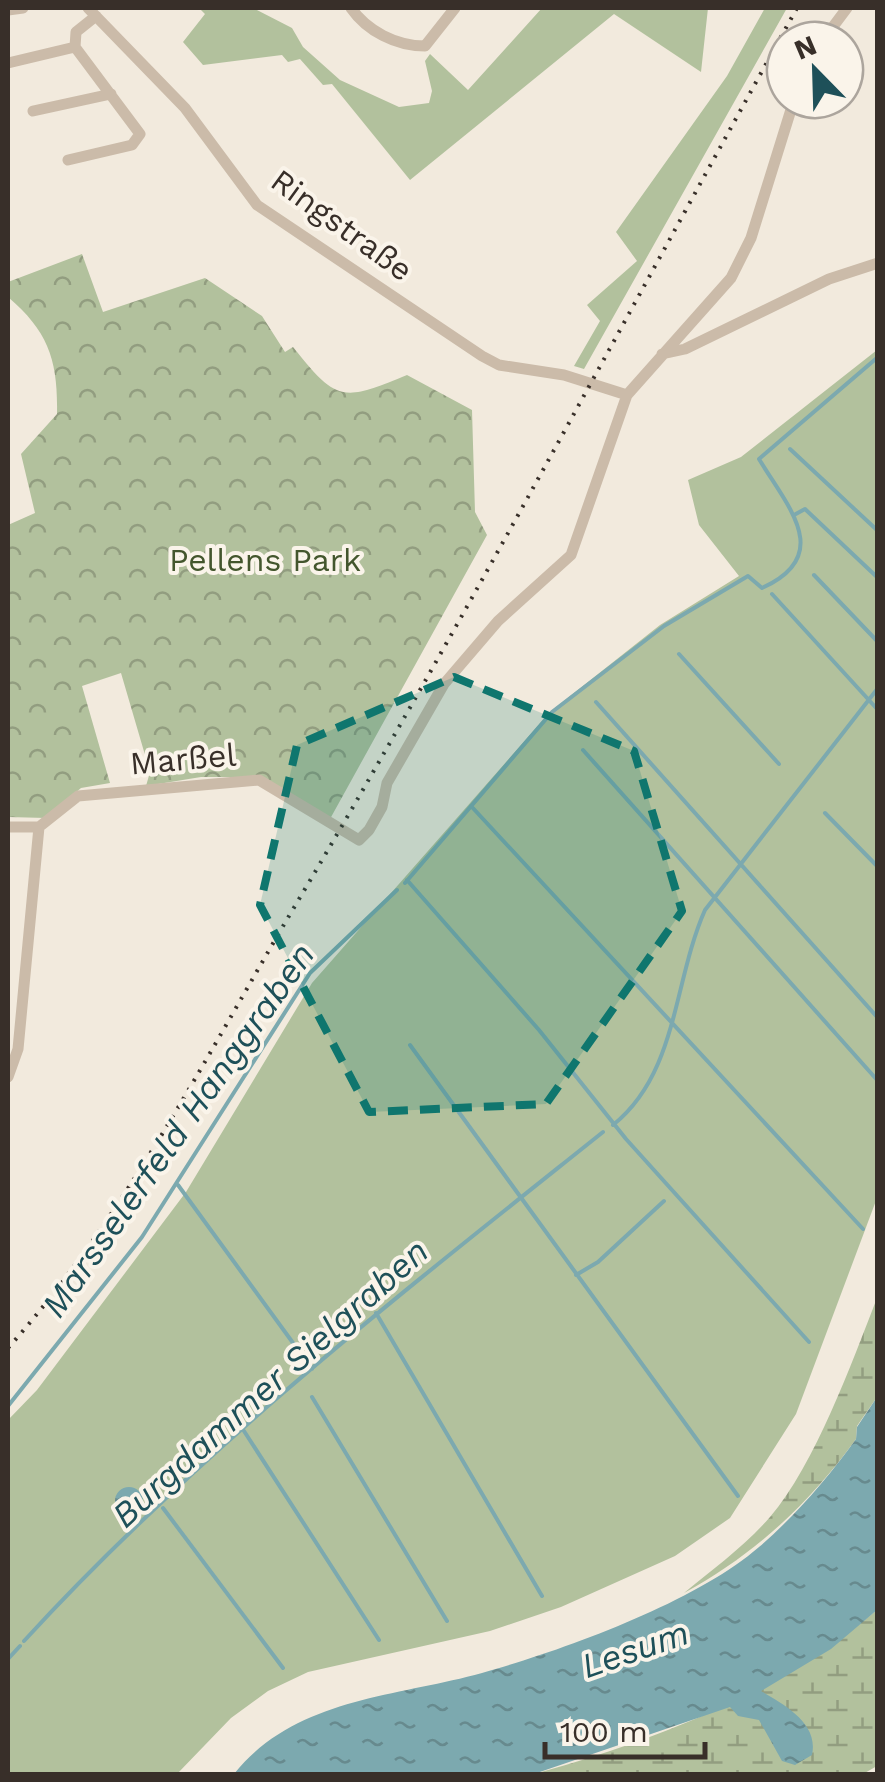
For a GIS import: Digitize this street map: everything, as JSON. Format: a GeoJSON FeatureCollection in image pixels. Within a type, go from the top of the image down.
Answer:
{"type":"FeatureCollection","features":[{"type":"Feature","properties":{"kind":"street"},"geometry":{"type":"LineString","coordinates":[[8,10],[23,8]]}},
{"type":"Feature","properties":{"kind":"street"},"geometry":{"type":"LineString","coordinates":[[351,8],[364,27],[412,46],[425,46],[456,8]]}},
{"type":"Feature","properties":{"kind":"street"},"geometry":{"type":"LineString","coordinates":[[68,160],[132,145],[140,134],[75,47],[76,32],[92,12]]}},
{"type":"Feature","properties":{"kind":"street","name":"Ringstraße"},"geometry":{"type":"LineString","coordinates":[[92,12],[185,108],[258,205],[499,365],[564,375],[627,395]]}},
{"type":"Feature","properties":{"kind":"street"},"geometry":{"type":"LineString","coordinates":[[8,63],[75,47]]}},
{"type":"Feature","properties":{"kind":"street"},"geometry":{"type":"LineString","coordinates":[[33,111],[111,94]]}},
{"type":"Feature","properties":{"kind":"street"},"geometry":{"type":"LineString","coordinates":[[627,395],[731,278],[751,238],[788,120]]}},
{"type":"Feature","properties":{"kind":"street"},"geometry":{"type":"LineString","coordinates":[[662,354],[685,350],[829,279],[878,262]]}},
{"type":"Feature","properties":{"kind":"street","name":"Marßel"},"geometry":{"type":"LineString","coordinates":[[39,828],[78,796],[259,780],[359,840],[376,819],[387,784],[444,684],[498,621],[571,555],[627,395]]}},
{"type":"Feature","properties":{"kind":"street"},"geometry":{"type":"LineString","coordinates":[[8,827],[39,828],[14,1009],[18,1050],[8,1077]]}},
{"type":"Feature","properties":{"kind":"highlighted area"},"geometry":{"type":"Polygon","coordinates":[[[454,677],[634,751],[682,911],[546,1104],[369,1112],[260,905],[297,745],[454,677]]]}},
{"type":"Feature","properties":{"kind":"green space"},"geometry":{"type":"Polygon","coordinates":[[[199,8],[253,8],[292,28],[303,47],[340,80],[399,107],[429,103],[432,91],[425,61],[430,54],[468,90],[542,8],[708,8],[701,72],[614,14],[410,180],[332,84],[323,85],[300,59],[288,62],[282,55],[203,65],[183,42],[205,14],[199,8]]]}},
{"type":"Feature","properties":{"kind":"green space"},"geometry":{"type":"Polygon","coordinates":[[[765,8],[787,8],[780,20],[765,20],[765,47],[584,369],[574,366],[600,321],[587,305],[637,261],[616,232],[727,76],[765,8]]]}},
{"type":"Feature","properties":{"kind":"green space","name":"Pellens Park"},"geometry":{"type":"Polygon","coordinates":[[[82,254],[103,312],[205,278],[262,316],[285,352],[293,347],[331,387],[354,393],[407,375],[472,410],[475,512],[487,535],[330,819],[260,777],[201,777],[146,786],[150,772],[121,673],[82,686],[110,783],[81,788],[46,818],[8,817],[8,525],[35,513],[21,454],[57,414],[56,378],[48,349],[33,323],[8,297],[8,282],[82,254]]]}},
{"type":"Feature","properties":{"kind":"green space"},"geometry":{"type":"Polygon","coordinates":[[[877,350],[877,1198],[796,1414],[730,1518],[675,1556],[561,1607],[490,1631],[308,1672],[268,1691],[231,1718],[177,1774],[8,1774],[8,1420],[37,1390],[186,1192],[312,983],[550,712],[660,625],[739,576],[699,525],[688,480],[741,457],[877,350]]]}},
{"type":"Feature","properties":{"kind":"green space"},"geometry":{"type":"Polygon","coordinates":[[[877,1298],[877,1397],[857,1426],[856,1439],[779,1526],[734,1562],[684,1593],[750,1538],[786,1495],[831,1412],[877,1298]]]}},
{"type":"Feature","properties":{"kind":"green space"},"geometry":{"type":"Polygon","coordinates":[[[877,1610],[877,1766],[863,1774],[534,1774],[626,1745],[715,1710],[799,1666],[877,1610]]]}},
{"type":"Feature","properties":{"kind":"water","name":"Lesum"},"geometry":{"type":"Polygon","coordinates":[[[877,1397],[877,1610],[831,1649],[761,1691],[798,1716],[810,1733],[812,1755],[795,1765],[782,1761],[759,1720],[738,1716],[730,1707],[534,1774],[234,1774],[259,1749],[316,1715],[381,1695],[482,1673],[551,1651],[628,1622],[701,1587],[759,1547],[798,1509],[856,1439],[857,1427],[877,1397]]]}},
{"type":"Feature","properties":{"kind":"water"},"geometry":{"type":"Polygon","coordinates":[[[129,1487],[139,1491],[143,1501],[139,1511],[129,1515],[119,1511],[115,1501],[119,1491],[129,1487]]]}},
{"type":"Feature","properties":{"kind":"waterway","name":"Marsselerfeld Hanggraben"},"geometry":{"type":"LineString","coordinates":[[405,883],[552,712],[664,626],[748,576],[762,588],[784,575],[796,561],[801,545],[798,529],[792,512],[759,459],[878,357]]}},
{"type":"Feature","properties":{"kind":"waterway"},"geometry":{"type":"LineString","coordinates":[[790,449],[878,531]]}},
{"type":"Feature","properties":{"kind":"waterway"},"geometry":{"type":"LineString","coordinates":[[794,515],[805,509],[878,578]]}},
{"type":"Feature","properties":{"kind":"waterway"},"geometry":{"type":"LineString","coordinates":[[814,575],[878,642]]}},
{"type":"Feature","properties":{"kind":"waterway"},"geometry":{"type":"LineString","coordinates":[[772,594],[878,710]]}},
{"type":"Feature","properties":{"kind":"waterway"},"geometry":{"type":"LineString","coordinates":[[679,654],[779,764]]}},
{"type":"Feature","properties":{"kind":"waterway","name":"Burgdammer Sielgraben"},"geometry":{"type":"LineString","coordinates":[[613,1125],[634,1104],[662,1053],[705,910],[878,688]]}},
{"type":"Feature","properties":{"kind":"waterway"},"geometry":{"type":"LineString","coordinates":[[596,702],[878,1018]]}},
{"type":"Feature","properties":{"kind":"waterway"},"geometry":{"type":"LineString","coordinates":[[583,750],[878,1081]]}},
{"type":"Feature","properties":{"kind":"waterway"},"geometry":{"type":"LineString","coordinates":[[471,806],[863,1229]]}},
{"type":"Feature","properties":{"kind":"waterway"},"geometry":{"type":"LineString","coordinates":[[825,813],[878,867]]}},
{"type":"Feature","properties":{"kind":"waterway"},"geometry":{"type":"LineString","coordinates":[[407,880],[539,1030],[626,1139],[809,1342]]}},
{"type":"Feature","properties":{"kind":"waterway","name":"Marsselerfeld Hanggraben"},"geometry":{"type":"LineString","coordinates":[[8,1406],[142,1237],[310,973],[397,890]]}},
{"type":"Feature","properties":{"kind":"waterway"},"geometry":{"type":"LineString","coordinates":[[410,1045],[738,1496]]}},
{"type":"Feature","properties":{"kind":"waterway","name":"Burgdammer Sielgraben"},"geometry":{"type":"LineString","coordinates":[[24,1641],[90,1571],[231,1439],[378,1313],[603,1132]]}},
{"type":"Feature","properties":{"kind":"waterway"},"geometry":{"type":"LineString","coordinates":[[178,1185],[312,1369]]}},
{"type":"Feature","properties":{"kind":"waterway"},"geometry":{"type":"LineString","coordinates":[[576,1275],[598,1262],[664,1201]]}},
{"type":"Feature","properties":{"kind":"waterway"},"geometry":{"type":"LineString","coordinates":[[376,1313],[542,1596]]}},
{"type":"Feature","properties":{"kind":"waterway"},"geometry":{"type":"LineString","coordinates":[[312,1397],[447,1621]]}},
{"type":"Feature","properties":{"kind":"waterway"},"geometry":{"type":"LineString","coordinates":[[244,1431],[379,1640]]}},
{"type":"Feature","properties":{"kind":"waterway"},"geometry":{"type":"LineString","coordinates":[[163,1508],[283,1668]]}},
{"type":"Feature","properties":{"kind":"waterway","name":"Burgdammer Sielgraben"},"geometry":{"type":"LineString","coordinates":[[8,1659],[20,1646]]}},
{"type":"Feature","properties":{"kind":"railway"},"geometry":{"type":"LineString","coordinates":[[8,1348],[50,1298],[125,1194],[192,1084],[483,578],[797,8]]}}]}
